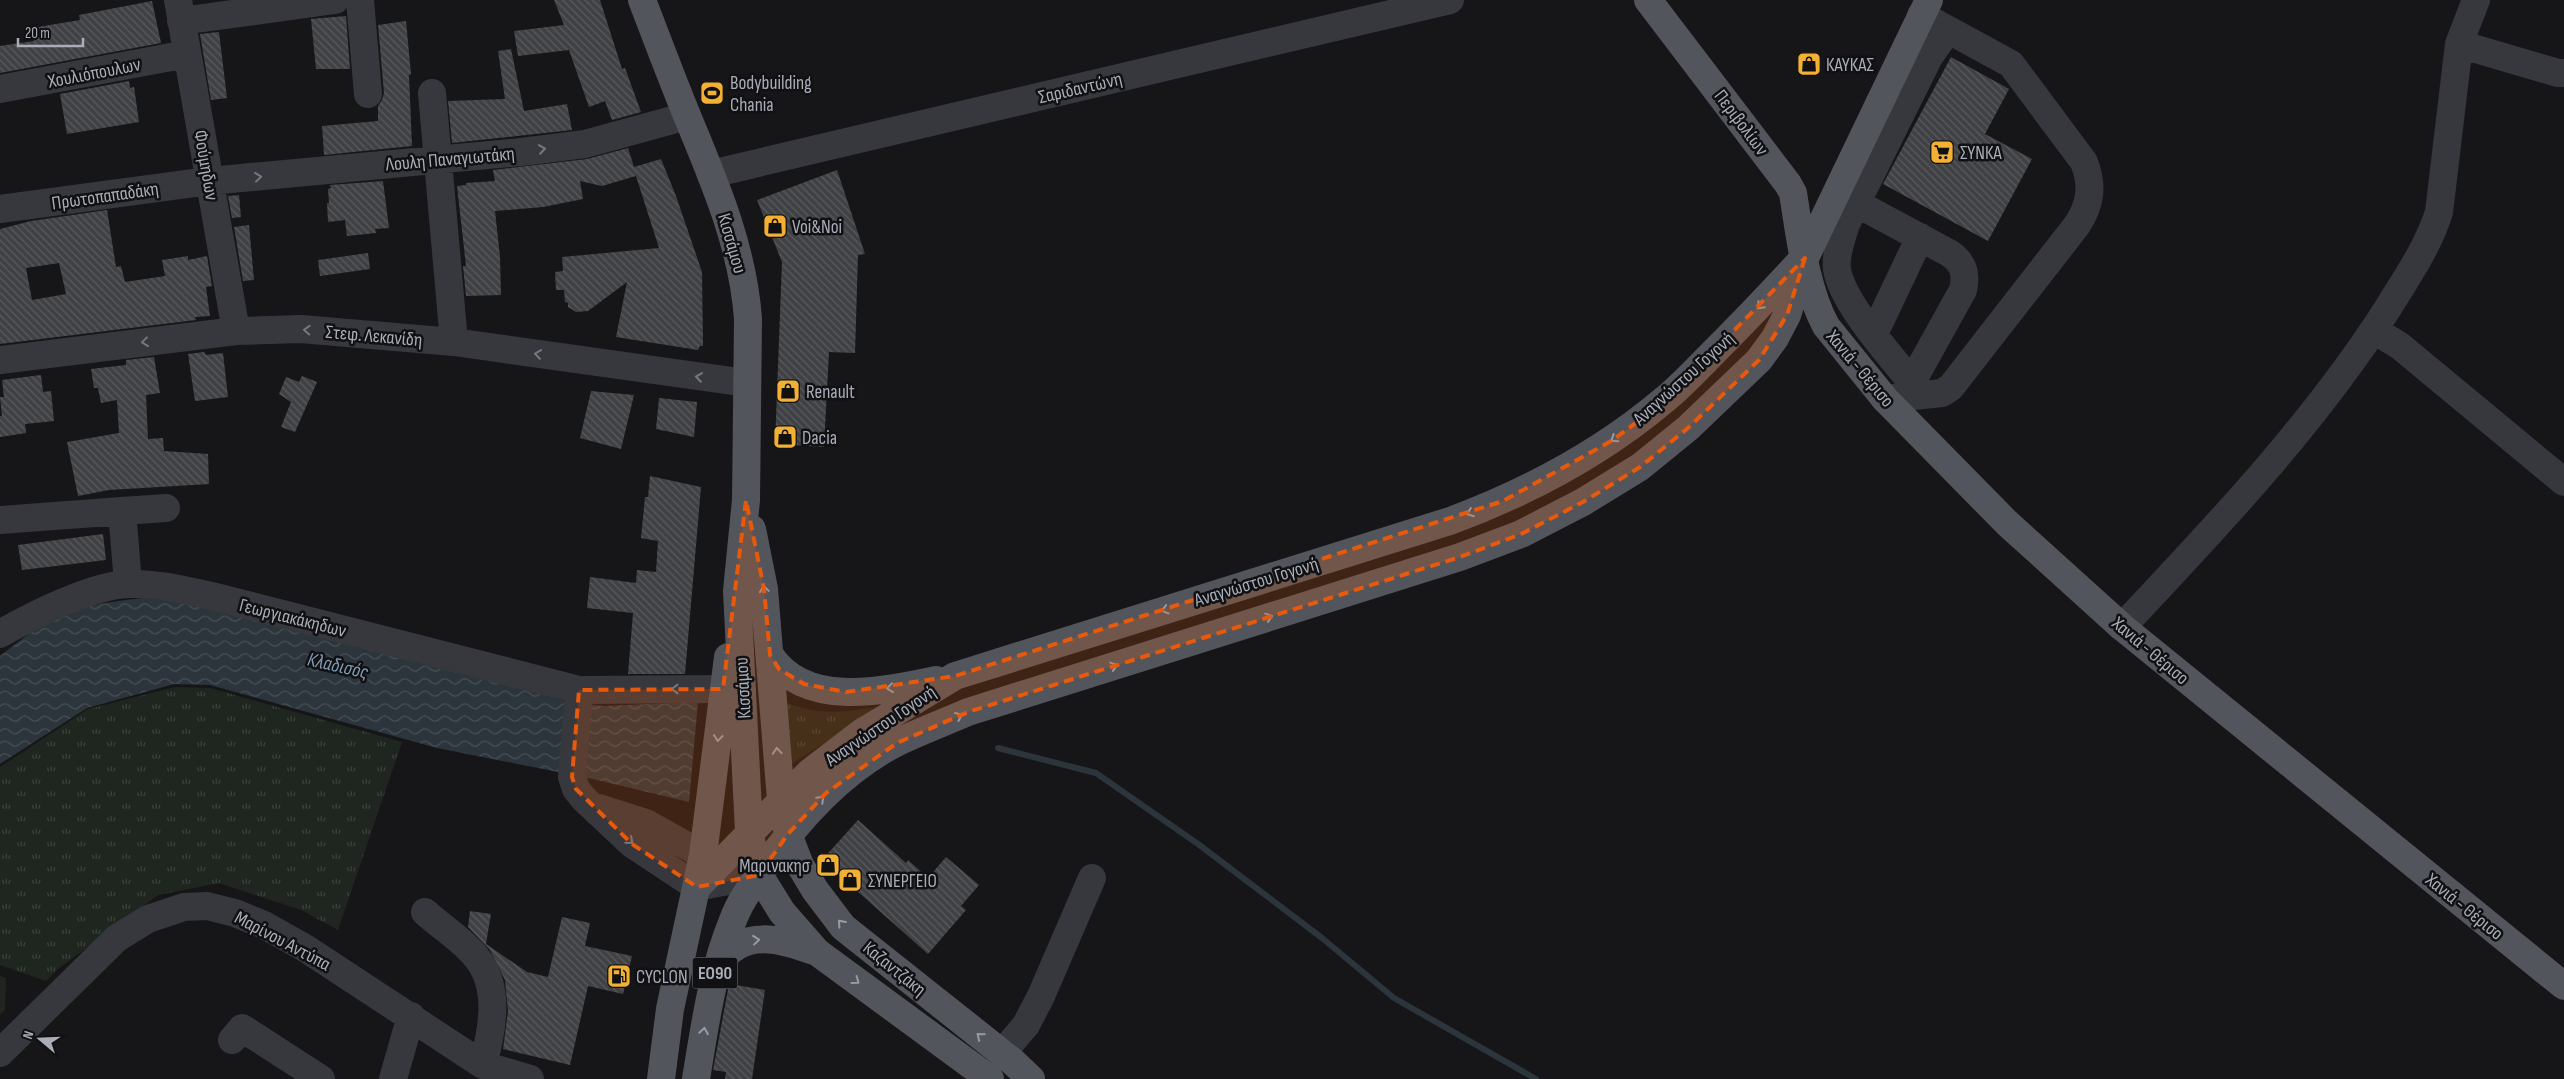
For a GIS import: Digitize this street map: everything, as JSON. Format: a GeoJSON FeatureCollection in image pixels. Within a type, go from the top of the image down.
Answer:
{"type":"FeatureCollection","features":[{"type":"Feature","properties":{"kind":"main road","name":"Κισσάμου"},"geometry":{"type":"LineString","coordinates":[[642,0],[711,174],[737,249],[746,291],[748,319],[746,500],[737,591],[749,832],[759,875]]}},
{"type":"Feature","properties":{"kind":"main road","name":"Περιβολίων"},"geometry":{"type":"LineString","coordinates":[[1648,0],[1788,184],[1793,193],[1805,258]]}},
{"type":"Feature","properties":{"kind":"main road","name":"Αναγνώστου Γογονή"},"geometry":{"type":"LineString","coordinates":[[788,834],[826,793],[873,757],[898,743],[968,712],[1460,557],[1521,534],[1583,502],[1640,467],[1688,428],[1759,360],[1775,338],[1787,315],[1805,258],[1925,7]]}},
{"type":"Feature","properties":{"kind":"main road","name":"Αναγνώστου Γογονή"},"geometry":{"type":"LineString","coordinates":[[712,858],[749,832],[810,772],[861,733],[955,676],[1450,520],[1503,501],[1560,473],[1613,440],[1666,400],[1805,258]]}},
{"type":"Feature","properties":{"kind":"main road","name":"Χανιά - Θέρισο"},"geometry":{"type":"LineString","coordinates":[[1805,258],[1816,304],[1823,320],[1885,399],[2007,523],[2122,627],[2564,986]]}},
{"type":"Feature","properties":{"kind":"main road","name":"Κισσάμου"},"geometry":{"type":"LineString","coordinates":[[746,500],[764,589],[781,800],[788,834]]}},
{"type":"Feature","properties":{"kind":"main road","name":"ΕΟ90"},"geometry":{"type":"LineString","coordinates":[[660,1079],[670,1009],[697,887],[712,858],[724,689],[737,591]]}},
{"type":"Feature","properties":{"kind":"main road"},"geometry":{"type":"LineString","coordinates":[[770,656],[779,669],[791,679],[811,686],[846,692],[909,686],[955,676]]}},
{"type":"Feature","properties":{"kind":"main road","name":"ΕΟ90"},"geometry":{"type":"LineString","coordinates":[[696,1079],[706,1013],[717,966],[733,920],[759,875],[788,834]]}},
{"type":"Feature","properties":{"kind":"main road","name":"Καζαντζάκη"},"geometry":{"type":"LineString","coordinates":[[788,834],[800,864],[815,890],[844,927],[1002,1053],[1031,1079]]}},
{"type":"Feature","properties":{"kind":"main road","name":"Καζαντζάκη"},"geometry":{"type":"LineString","coordinates":[[759,875],[782,912],[817,952],[990,1079]]}},
{"type":"Feature","properties":{"kind":"main road"},"geometry":{"type":"LineString","coordinates":[[717,966],[725,954],[735,946],[759,940],[781,941],[817,952]]}},
{"type":"Feature","properties":{"kind":"street"},"geometry":{"type":"LineString","coordinates":[[179,11],[334,0]]}},
{"type":"Feature","properties":{"kind":"street"},"geometry":{"type":"LineString","coordinates":[[360,0],[368,94]]}},
{"type":"Feature","properties":{"kind":"street","name":"Σαριδαντώνη"},"geometry":{"type":"LineString","coordinates":[[711,174],[1450,0]]}},
{"type":"Feature","properties":{"kind":"street"},"geometry":{"type":"LineString","coordinates":[[2122,627],[2224,518],[2301,427],[2374,330],[2432,233],[2439,212],[2459,44],[2476,0]]}},
{"type":"Feature","properties":{"kind":"street"},"geometry":{"type":"LineString","coordinates":[[1885,399],[1917,389],[1942,393],[1951,387],[2077,226],[2089,201],[2090,187],[2084,162],[2012,64],[1948,30],[1925,7]]}},
{"type":"Feature","properties":{"kind":"street","name":"Φούμηδων"},"geometry":{"type":"LineString","coordinates":[[179,11],[236,330]]}},
{"type":"Feature","properties":{"kind":"street"},"geometry":{"type":"LineString","coordinates":[[1917,389],[1874,334],[1844,289],[1837,268],[1839,246],[1846,224],[1929,57],[1948,30]]}},
{"type":"Feature","properties":{"kind":"street"},"geometry":{"type":"LineString","coordinates":[[2459,44],[2558,74],[2564,73]]}},
{"type":"Feature","properties":{"kind":"street","name":"Χουλιόπουλων"},"geometry":{"type":"LineString","coordinates":[[0,89],[187,54]]}},
{"type":"Feature","properties":{"kind":"street"},"geometry":{"type":"LineString","coordinates":[[432,94],[454,342]]}},
{"type":"Feature","properties":{"kind":"street","name":"Λουλη Παναγιωτάκη"},"geometry":{"type":"LineString","coordinates":[[209,181],[585,144],[687,116]]}},
{"type":"Feature","properties":{"kind":"street","name":"Πρωτοπαπαδάκη"},"geometry":{"type":"LineString","coordinates":[[0,209],[209,181]]}},
{"type":"Feature","properties":{"kind":"street"},"geometry":{"type":"LineString","coordinates":[[1856,203],[1957,258],[1962,265],[1965,282],[1917,389]]}},
{"type":"Feature","properties":{"kind":"street"},"geometry":{"type":"LineString","coordinates":[[1874,334],[1920,237]]}},
{"type":"Feature","properties":{"kind":"street","name":"Στεφ. Λεκανίδη"},"geometry":{"type":"LineString","coordinates":[[0,360],[236,330],[301,329],[454,342],[747,383]]}},
{"type":"Feature","properties":{"kind":"street"},"geometry":{"type":"LineString","coordinates":[[2374,330],[2400,346],[2564,482]]}},
{"type":"Feature","properties":{"kind":"street"},"geometry":{"type":"LineString","coordinates":[[0,520],[166,508]]}},
{"type":"Feature","properties":{"kind":"street"},"geometry":{"type":"LineString","coordinates":[[122,511],[128,584]]}},
{"type":"Feature","properties":{"kind":"street","name":"Γεωργιακάκηδων"},"geometry":{"type":"LineString","coordinates":[[0,634],[40,612],[107,588],[128,584],[176,588],[224,599],[578,696],[724,689]]}},
{"type":"Feature","properties":{"kind":"street"},"geometry":{"type":"LineString","coordinates":[[578,696],[572,777],[576,789],[632,844],[697,887],[759,875]]}},
{"type":"Feature","properties":{"kind":"street"},"geometry":{"type":"LineString","coordinates":[[595,807],[646,823],[712,858],[759,875]]}},
{"type":"Feature","properties":{"kind":"street"},"geometry":{"type":"LineString","coordinates":[[1002,1053],[1026,1025],[1037,1004],[1092,878]]}},
{"type":"Feature","properties":{"kind":"street","name":"Μαρίνου Αντύπα"},"geometry":{"type":"LineString","coordinates":[[0,1053],[89,964],[124,933],[161,914],[195,906],[219,908],[264,925],[305,948],[483,1065],[530,1079]]}},
{"type":"Feature","properties":{"kind":"street"},"geometry":{"type":"LineString","coordinates":[[425,912],[476,956],[486,975],[491,1000],[492,1021],[483,1065]]}},
{"type":"Feature","properties":{"kind":"street"},"geometry":{"type":"LineString","coordinates":[[393,1079],[411,1016]]}},
{"type":"Feature","properties":{"kind":"street"},"geometry":{"type":"LineString","coordinates":[[232,1040],[242,1028],[321,1079]]}},
{"type":"Feature","properties":{"kind":"highlighted area"},"geometry":{"type":"Polygon","coordinates":[[[1805,258],[1787,315],[1759,360],[1688,428],[1640,467],[1583,502],[1521,534],[1460,557],[968,712],[897,743],[826,793],[788,834],[759,875],[697,887],[632,844],[576,789],[572,777],[579,690],[723,689],[746,500],[764,589],[770,655],[779,669],[804,684],[846,692],[955,676],[1503,501],[1613,440],[1666,400],[1805,258]]]}},
{"type":"Feature","properties":{"kind":"green space"},"geometry":{"type":"Polygon","coordinates":[[[175,687],[210,688],[402,742],[338,930],[301,910],[219,883],[158,895],[58,969],[46,981],[0,965],[0,767],[88,709],[175,687]]]}},
{"type":"Feature","properties":{"kind":"green space"},"geometry":{"type":"Polygon","coordinates":[[[784,702],[817,711],[838,712],[872,708],[874,712],[791,764],[784,702]]]}},
{"type":"Feature","properties":{"kind":"green space"},"geometry":{"type":"Polygon","coordinates":[[[0,976],[6,978],[5,1010],[0,1015],[0,976]]]}},
{"type":"Feature","properties":{"kind":"water","name":"Κλαδισός"},"geometry":{"type":"Polygon","coordinates":[[[165,596],[273,620],[569,702],[604,706],[698,702],[689,802],[593,779],[437,748],[210,685],[174,684],[87,708],[0,764],[0,656],[35,629],[69,612],[101,604],[165,596]]]}},
{"type":"Feature","properties":{"kind":"building"},"geometry":{"type":"Polygon","coordinates":[[[554,0],[600,0],[622,69],[625,68],[641,112],[612,120],[605,101],[589,107],[569,50],[518,56],[514,31],[564,25],[554,0]]]}},
{"type":"Feature","properties":{"kind":"building"},"geometry":{"type":"Polygon","coordinates":[[[152,1],[161,43],[0,73],[0,46],[34,41],[32,28],[80,20],[79,15],[152,1]]]}},
{"type":"Feature","properties":{"kind":"building"},"geometry":{"type":"Polygon","coordinates":[[[346,16],[350,69],[316,69],[311,19],[346,16]]]}},
{"type":"Feature","properties":{"kind":"building"},"geometry":{"type":"Polygon","coordinates":[[[406,21],[411,74],[409,75],[412,146],[324,155],[322,126],[378,121],[378,106],[384,93],[378,25],[406,21]]]}},
{"type":"Feature","properties":{"kind":"building"},"geometry":{"type":"Polygon","coordinates":[[[219,32],[227,98],[211,100],[200,34],[219,32]]]}},
{"type":"Feature","properties":{"kind":"building"},"geometry":{"type":"Polygon","coordinates":[[[511,49],[524,111],[567,104],[572,130],[452,143],[448,101],[505,99],[498,51],[511,49]]]}},
{"type":"Feature","properties":{"kind":"building"},"geometry":{"type":"Polygon","coordinates":[[[1951,57],[2009,89],[1985,134],[2032,159],[1988,241],[1883,184],[1951,57]]]}},
{"type":"Feature","properties":{"kind":"building"},"geometry":{"type":"Polygon","coordinates":[[[129,81],[130,88],[134,87],[139,122],[67,134],[60,94],[129,81]]]}},
{"type":"Feature","properties":{"kind":"building"},"geometry":{"type":"Polygon","coordinates":[[[628,148],[634,167],[661,159],[676,196],[702,272],[703,346],[700,346],[698,350],[616,337],[627,282],[588,311],[576,312],[568,307],[568,303],[565,302],[564,290],[556,290],[555,272],[563,271],[562,257],[659,248],[636,176],[602,186],[580,181],[583,199],[543,207],[495,211],[500,257],[501,295],[466,296],[463,266],[466,266],[457,186],[466,185],[466,183],[495,181],[493,170],[587,159],[628,148]]]}},
{"type":"Feature","properties":{"kind":"building"},"geometry":{"type":"Polygon","coordinates":[[[837,170],[865,254],[858,255],[855,353],[829,352],[824,447],[775,444],[782,262],[757,200],[837,170]]]}},
{"type":"Feature","properties":{"kind":"building"},"geometry":{"type":"Polygon","coordinates":[[[383,181],[389,228],[375,229],[376,233],[347,236],[345,220],[328,222],[327,203],[329,203],[328,189],[331,188],[330,185],[383,181]]]}},
{"type":"Feature","properties":{"kind":"building"},"geometry":{"type":"Polygon","coordinates":[[[239,195],[241,217],[232,218],[228,196],[239,195]]]}},
{"type":"Feature","properties":{"kind":"building"},"geometry":{"type":"Polygon","coordinates":[[[107,210],[116,267],[121,266],[125,282],[165,276],[162,260],[188,256],[188,260],[207,256],[212,286],[206,287],[210,316],[195,317],[196,320],[0,344],[0,229],[31,221],[107,210]],[[59,263],[26,268],[32,300],[66,294],[59,263]]]}},
{"type":"Feature","properties":{"kind":"building"},"geometry":{"type":"Polygon","coordinates":[[[249,225],[254,280],[243,281],[234,227],[249,225]]]}},
{"type":"Feature","properties":{"kind":"building"},"geometry":{"type":"Polygon","coordinates":[[[368,253],[370,269],[320,276],[318,260],[368,253]]]}},
{"type":"Feature","properties":{"kind":"building"},"geometry":{"type":"Polygon","coordinates":[[[204,352],[206,355],[223,353],[228,397],[195,401],[188,354],[204,352]]]}},
{"type":"Feature","properties":{"kind":"building"},"geometry":{"type":"Polygon","coordinates":[[[154,357],[160,393],[146,395],[148,439],[163,438],[164,451],[208,454],[209,484],[109,490],[78,496],[67,442],[119,433],[117,400],[101,403],[98,388],[94,388],[91,369],[126,365],[126,360],[154,357]]]}},
{"type":"Feature","properties":{"kind":"building"},"geometry":{"type":"Polygon","coordinates":[[[41,375],[43,392],[51,391],[54,421],[25,424],[26,433],[0,437],[0,416],[2,416],[0,397],[4,397],[2,380],[41,375]]]}},
{"type":"Feature","properties":{"kind":"building"},"geometry":{"type":"Polygon","coordinates":[[[302,376],[317,382],[295,432],[281,427],[291,402],[279,394],[286,377],[299,382],[302,376]]]}},
{"type":"Feature","properties":{"kind":"building"},"geometry":{"type":"Polygon","coordinates":[[[591,391],[634,395],[621,449],[580,438],[591,391]]]}},
{"type":"Feature","properties":{"kind":"building"},"geometry":{"type":"Polygon","coordinates":[[[659,398],[697,402],[694,437],[656,429],[659,398]]]}},
{"type":"Feature","properties":{"kind":"building"},"geometry":{"type":"Polygon","coordinates":[[[650,476],[701,487],[685,674],[628,674],[633,613],[587,608],[590,577],[636,583],[637,570],[656,572],[658,541],[641,538],[645,497],[648,497],[650,476]]]}},
{"type":"Feature","properties":{"kind":"building"},"geometry":{"type":"Polygon","coordinates":[[[103,534],[106,560],[22,570],[18,545],[103,534]]]}},
{"type":"Feature","properties":{"kind":"building"},"geometry":{"type":"Polygon","coordinates":[[[858,820],[906,863],[908,860],[928,878],[946,857],[979,885],[961,906],[966,910],[928,954],[822,860],[858,820]]]}},
{"type":"Feature","properties":{"kind":"building"},"geometry":{"type":"Polygon","coordinates":[[[470,911],[491,914],[486,944],[527,972],[548,977],[562,917],[590,923],[585,946],[632,956],[623,994],[588,986],[570,1065],[503,1049],[508,1011],[505,980],[490,950],[468,927],[470,911]]]}},
{"type":"Feature","properties":{"kind":"building"},"geometry":{"type":"Polygon","coordinates":[[[729,984],[765,990],[752,1079],[725,1079],[726,1072],[713,1070],[729,984]]]}},
{"type":"Feature","properties":{"kind":"waterway"},"geometry":{"type":"LineString","coordinates":[[998,748],[1096,773],[1198,844],[1322,938],[1394,998],[1536,1079]]}},
{"type":"Feature","properties":{"kind":"place","name":"ΚΑΥΚΑΣ"},"geometry":{"type":"Point","coordinates":[1809,64]}},
{"type":"Feature","properties":{"kind":"place","name":"Bodybuilding Chania"},"geometry":{"type":"Point","coordinates":[712,93]}},
{"type":"Feature","properties":{"kind":"place","name":"ΣΥΝΚΑ"},"geometry":{"type":"Point","coordinates":[1942,152]}},
{"type":"Feature","properties":{"kind":"place","name":"Voi&Noi"},"geometry":{"type":"Point","coordinates":[775,226]}},
{"type":"Feature","properties":{"kind":"place","name":"Renault"},"geometry":{"type":"Point","coordinates":[788,391]}},
{"type":"Feature","properties":{"kind":"place","name":"Dacia"},"geometry":{"type":"Point","coordinates":[785,437]}},
{"type":"Feature","properties":{"kind":"place","name":"Μαρινακησ"},"geometry":{"type":"Point","coordinates":[828,865]}},
{"type":"Feature","properties":{"kind":"place","name":"ΣΥΝΕΡΓΕΙΟ"},"geometry":{"type":"Point","coordinates":[850,880]}},
{"type":"Feature","properties":{"kind":"place","name":"CYCLON"},"geometry":{"type":"Point","coordinates":[619,976]}}]}
